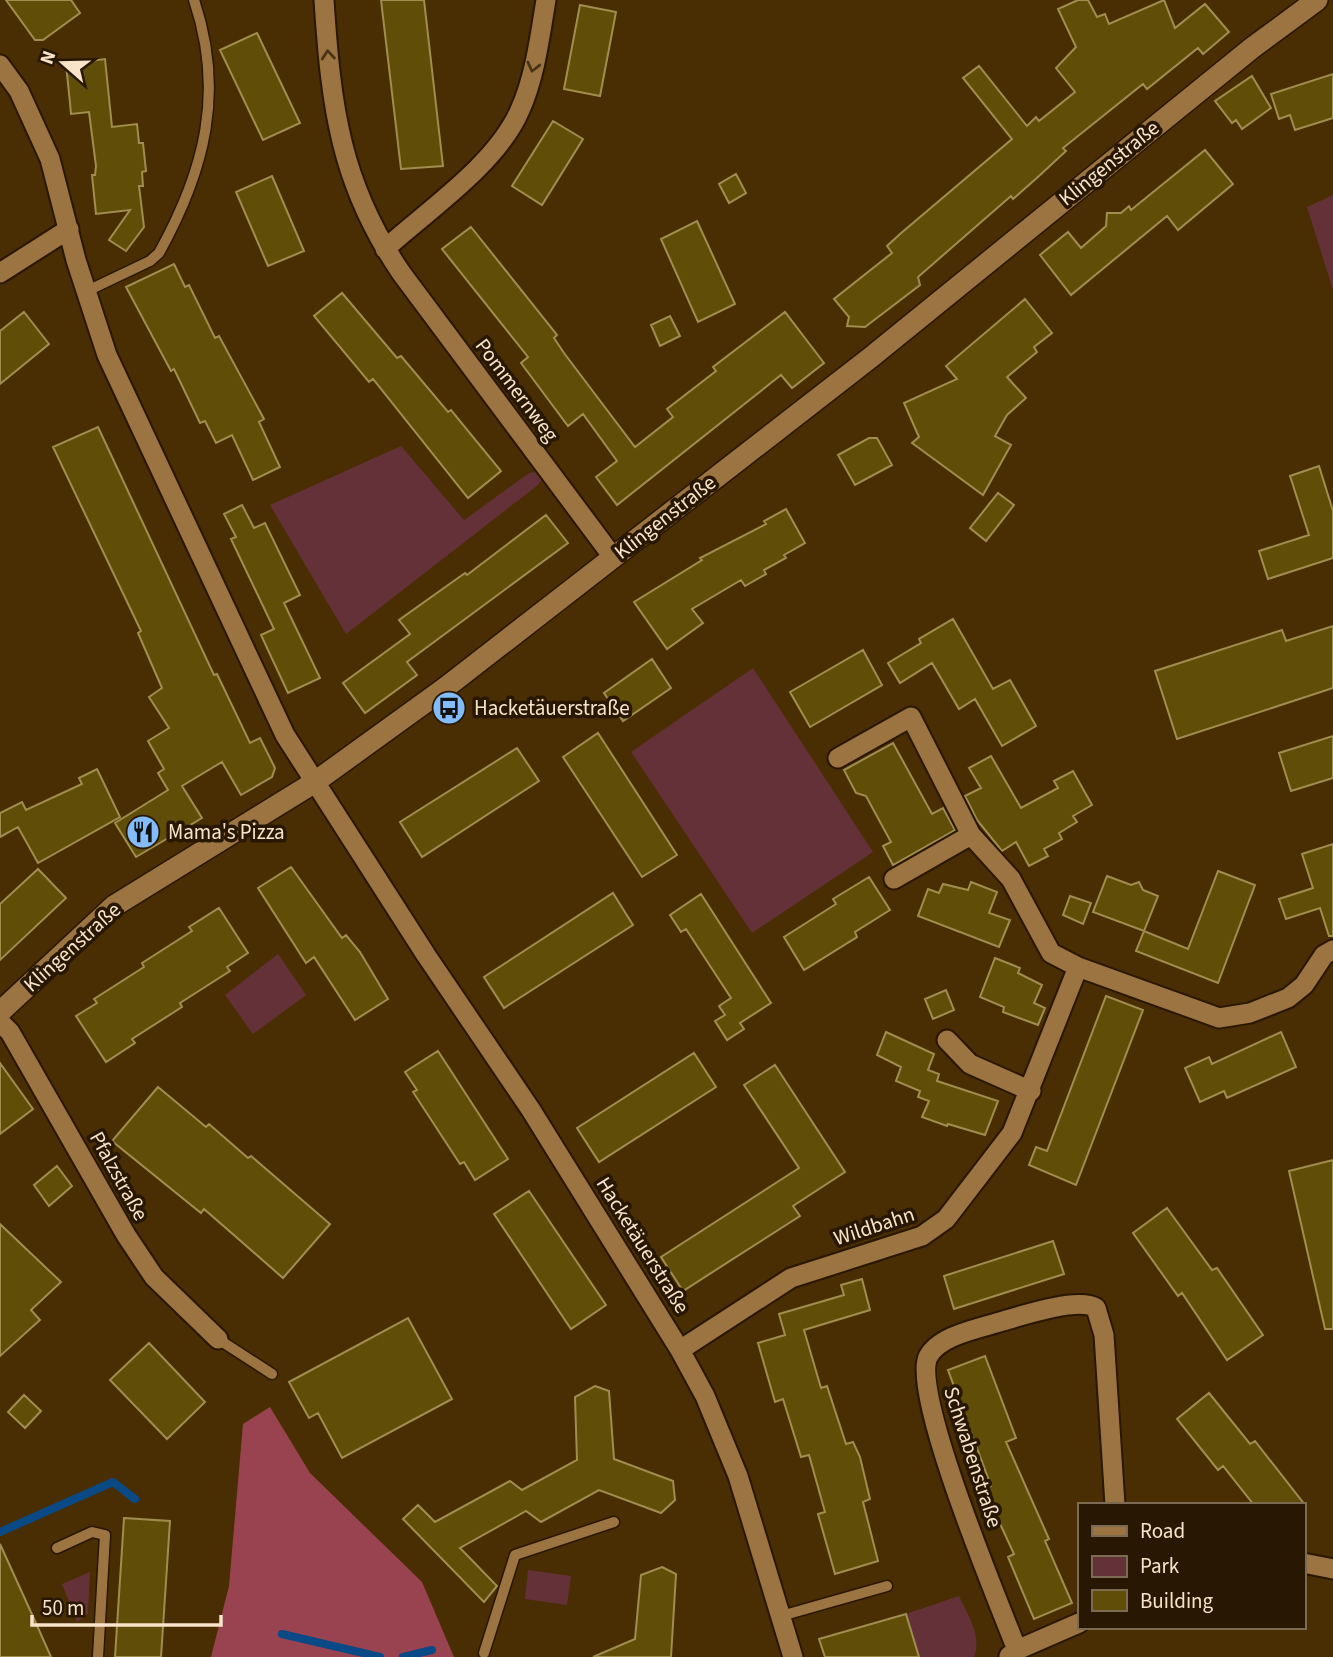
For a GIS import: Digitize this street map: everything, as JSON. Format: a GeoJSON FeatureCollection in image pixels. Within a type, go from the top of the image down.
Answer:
{"type":"FeatureCollection","features":[{"type":"Feature","properties":{"kind":"street","name":"Pommernweg"},"geometry":{"type":"LineString","coordinates":[[324,0],[334,109],[360,203],[385,249],[613,557]]}},
{"type":"Feature","properties":{"kind":"street"},"geometry":{"type":"LineString","coordinates":[[385,249],[471,172],[511,127],[525,98],[546,0]]}},
{"type":"Feature","properties":{"kind":"street","name":"Klingenstraße"},"geometry":{"type":"LineString","coordinates":[[0,1013],[114,906],[315,782],[436,694],[870,358],[1252,48],[1317,0]]}},
{"type":"Feature","properties":{"kind":"street","name":"Hacketäuerstraße"},"geometry":{"type":"LineString","coordinates":[[0,65],[19,91],[42,136],[85,292],[119,382],[285,735],[537,1119],[680,1350],[705,1396],[738,1476],[793,1657]]}},
{"type":"Feature","properties":{"kind":"street"},"geometry":{"type":"LineString","coordinates":[[0,273],[69,229]]}},
{"type":"Feature","properties":{"kind":"street"},"geometry":{"type":"LineString","coordinates":[[838,758],[911,717],[971,835],[1011,879],[1051,953],[1078,967],[1219,1018],[1243,1015],[1288,999],[1304,985],[1324,955],[1333,950]]}},
{"type":"Feature","properties":{"kind":"street"},"geometry":{"type":"LineString","coordinates":[[894,879],[971,835]]}},
{"type":"Feature","properties":{"kind":"street","name":"Wildbahn"},"geometry":{"type":"LineString","coordinates":[[680,1350],[791,1278],[922,1236],[936,1228],[1012,1133],[1031,1091],[1078,967]]}},
{"type":"Feature","properties":{"kind":"street","name":"Pfalzstraße"},"geometry":{"type":"LineString","coordinates":[[0,1022],[10,1032],[55,1108],[125,1235],[154,1277],[218,1339]]}},
{"type":"Feature","properties":{"kind":"street"},"geometry":{"type":"LineString","coordinates":[[947,1040],[970,1064],[1031,1091]]}},
{"type":"Feature","properties":{"kind":"street","name":"Schwabenstraße"},"geometry":{"type":"LineString","coordinates":[[1013,1653],[932,1413],[925,1371],[929,1355],[948,1340],[1005,1321],[1076,1304],[1096,1308],[1101,1316],[1104,1335],[1115,1503]]}},
{"type":"Feature","properties":{"kind":"street"},"geometry":{"type":"LineString","coordinates":[[1305,1563],[1333,1569]]}},
{"type":"Feature","properties":{"kind":"street"},"geometry":{"type":"LineString","coordinates":[[1013,1653],[1078,1623]]}},
{"type":"Feature","properties":{"kind":"lane"},"geometry":{"type":"LineString","coordinates":[[85,292],[150,261],[159,253],[194,175],[208,124],[211,82],[207,42],[194,0]]}},
{"type":"Feature","properties":{"kind":"lane"},"geometry":{"type":"LineString","coordinates":[[218,1339],[272,1374]]}},
{"type":"Feature","properties":{"kind":"lane"},"geometry":{"type":"LineString","coordinates":[[484,1653],[515,1555],[614,1522]]}},
{"type":"Feature","properties":{"kind":"lane"},"geometry":{"type":"LineString","coordinates":[[57,1548],[92,1532],[105,1535],[98,1657]]}},
{"type":"Feature","properties":{"kind":"lane"},"geometry":{"type":"LineString","coordinates":[[781,1616],[887,1586]]}},
{"type":"Feature","properties":{"kind":"green space"},"geometry":{"type":"Polygon","coordinates":[[[1333,195],[1333,290],[1307,207],[1333,195]]]}},
{"type":"Feature","properties":{"kind":"green space"},"geometry":{"type":"Polygon","coordinates":[[[401,446],[464,520],[529,473],[548,470],[538,485],[346,634],[270,505],[401,446]]]}},
{"type":"Feature","properties":{"kind":"green space"},"geometry":{"type":"Polygon","coordinates":[[[753,668],[873,852],[752,933],[631,752],[753,668]]]}},
{"type":"Feature","properties":{"kind":"green space"},"geometry":{"type":"Polygon","coordinates":[[[278,954],[306,995],[253,1034],[225,995],[278,954]]]}},
{"type":"Feature","properties":{"kind":"green space"},"geometry":{"type":"Polygon","coordinates":[[[528,1570],[571,1576],[567,1605],[525,1599],[528,1570]]]}},
{"type":"Feature","properties":{"kind":"green space"},"geometry":{"type":"Polygon","coordinates":[[[90,1572],[88,1614],[77,1622],[62,1584],[90,1572]]]}},
{"type":"Feature","properties":{"kind":"green space"},"geometry":{"type":"Polygon","coordinates":[[[959,1596],[975,1633],[974,1657],[919,1657],[906,1614],[959,1596]]]}},
{"type":"Feature","properties":{"kind":"shaded area"},"geometry":{"type":"Polygon","coordinates":[[[270,1407],[310,1473],[422,1582],[454,1657],[211,1657],[229,1586],[243,1424],[270,1407]]]}},
{"type":"Feature","properties":{"kind":"building"},"geometry":{"type":"Polygon","coordinates":[[[6,0],[71,0],[80,13],[43,40],[35,40],[6,0]]]}},
{"type":"Feature","properties":{"kind":"building"},"geometry":{"type":"Polygon","coordinates":[[[381,0],[424,0],[443,166],[401,169],[381,0]]]}},
{"type":"Feature","properties":{"kind":"building"},"geometry":{"type":"Polygon","coordinates":[[[1078,0],[1088,0],[1097,17],[1105,14],[1109,24],[1164,0],[1175,28],[1205,4],[1229,32],[1203,54],[1198,48],[1147,89],[1143,84],[1063,148],[1066,151],[1039,176],[1013,199],[1011,196],[918,277],[920,285],[865,327],[847,326],[849,317],[834,299],[892,253],[887,246],[1012,139],[963,78],[979,66],[1027,126],[1036,117],[1039,121],[1075,92],[1056,68],[1076,47],[1058,9],[1078,0]]]}},
{"type":"Feature","properties":{"kind":"building"},"geometry":{"type":"Polygon","coordinates":[[[580,5],[616,12],[600,96],[564,89],[580,5]]]}},
{"type":"Feature","properties":{"kind":"building"},"geometry":{"type":"Polygon","coordinates":[[[257,33],[300,123],[263,140],[220,50],[257,33]]]}},
{"type":"Feature","properties":{"kind":"building"},"geometry":{"type":"Polygon","coordinates":[[[105,59],[112,127],[137,124],[139,143],[143,143],[146,171],[142,172],[143,186],[139,186],[144,227],[126,251],[109,240],[130,210],[96,214],[92,175],[95,175],[96,166],[89,112],[71,114],[66,64],[105,59]]]}},
{"type":"Feature","properties":{"kind":"building"},"geometry":{"type":"Polygon","coordinates":[[[1333,74],[1333,118],[1295,130],[1290,115],[1279,119],[1271,94],[1333,74]]]}},
{"type":"Feature","properties":{"kind":"building"},"geometry":{"type":"Polygon","coordinates":[[[1252,76],[1271,108],[1242,129],[1236,120],[1232,123],[1215,101],[1252,76]]]}},
{"type":"Feature","properties":{"kind":"building"},"geometry":{"type":"Polygon","coordinates":[[[553,121],[583,139],[542,205],[512,186],[553,121]]]}},
{"type":"Feature","properties":{"kind":"building"},"geometry":{"type":"Polygon","coordinates":[[[1205,150],[1233,184],[1178,230],[1167,216],[1071,295],[1040,255],[1068,232],[1081,248],[1106,226],[1107,213],[1121,213],[1129,206],[1131,210],[1205,150]]]}},
{"type":"Feature","properties":{"kind":"building"},"geometry":{"type":"Polygon","coordinates":[[[736,174],[746,193],[729,203],[719,184],[736,174]]]}},
{"type":"Feature","properties":{"kind":"building"},"geometry":{"type":"Polygon","coordinates":[[[272,176],[304,251],[268,266],[236,192],[272,176]]]}},
{"type":"Feature","properties":{"kind":"building"},"geometry":{"type":"Polygon","coordinates":[[[697,221],[735,304],[698,322],[661,239],[697,221]]]}},
{"type":"Feature","properties":{"kind":"building"},"geometry":{"type":"Polygon","coordinates":[[[471,227],[557,335],[554,338],[564,353],[635,447],[673,417],[667,409],[716,371],[713,367],[785,312],[824,363],[792,388],[781,375],[617,505],[596,477],[617,461],[583,414],[568,426],[521,363],[528,357],[442,249],[471,227]]]}},
{"type":"Feature","properties":{"kind":"building"},"geometry":{"type":"Polygon","coordinates":[[[174,264],[185,287],[189,285],[215,338],[219,336],[264,419],[259,422],[280,467],[253,480],[232,435],[216,443],[205,421],[200,423],[174,369],[171,371],[126,287],[174,264]]]}},
{"type":"Feature","properties":{"kind":"building"},"geometry":{"type":"Polygon","coordinates":[[[342,293],[397,358],[401,356],[448,412],[451,410],[501,471],[468,498],[373,379],[369,382],[314,316],[342,293]]]}},
{"type":"Feature","properties":{"kind":"building"},"geometry":{"type":"Polygon","coordinates":[[[1025,299],[1052,333],[1034,347],[1037,352],[1007,377],[1026,398],[1007,415],[995,436],[1011,445],[983,495],[912,443],[919,437],[904,403],[957,379],[946,366],[1025,299]]]}},
{"type":"Feature","properties":{"kind":"building"},"geometry":{"type":"Polygon","coordinates":[[[24,312],[49,344],[0,384],[0,331],[24,312]]]}},
{"type":"Feature","properties":{"kind":"building"},"geometry":{"type":"Polygon","coordinates":[[[670,316],[680,336],[660,346],[651,325],[670,316]]]}},
{"type":"Feature","properties":{"kind":"building"},"geometry":{"type":"Polygon","coordinates":[[[98,427],[214,675],[217,674],[250,743],[260,738],[275,768],[272,777],[241,795],[222,762],[182,786],[202,818],[136,857],[115,823],[168,790],[158,773],[164,769],[148,741],[169,728],[149,697],[162,688],[138,633],[141,631],[53,447],[98,427]]]}},
{"type":"Feature","properties":{"kind":"building"},"geometry":{"type":"Polygon","coordinates":[[[869,438],[877,438],[892,465],[855,485],[838,455],[869,438]]]}},
{"type":"Feature","properties":{"kind":"building"},"geometry":{"type":"Polygon","coordinates":[[[1319,466],[1333,511],[1333,558],[1268,579],[1259,551],[1309,535],[1290,476],[1319,466]]]}},
{"type":"Feature","properties":{"kind":"building"},"geometry":{"type":"Polygon","coordinates":[[[998,493],[1014,505],[986,541],[970,528],[998,493]]]}},
{"type":"Feature","properties":{"kind":"building"},"geometry":{"type":"Polygon","coordinates":[[[242,505],[254,528],[265,523],[300,595],[284,603],[320,678],[288,693],[261,635],[274,629],[231,539],[236,537],[224,514],[242,505]]]}},
{"type":"Feature","properties":{"kind":"building"},"geometry":{"type":"Polygon","coordinates":[[[786,509],[805,543],[764,570],[766,574],[745,586],[741,580],[692,609],[703,623],[667,649],[634,602],[702,560],[700,558],[766,524],[764,521],[786,509]]]}},
{"type":"Feature","properties":{"kind":"building"},"geometry":{"type":"Polygon","coordinates":[[[546,515],[568,543],[407,662],[417,675],[365,713],[343,683],[410,634],[399,620],[465,573],[467,575],[546,515]]]}},
{"type":"Feature","properties":{"kind":"building"},"geometry":{"type":"Polygon","coordinates":[[[953,619],[993,689],[1010,680],[1036,726],[1002,746],[975,699],[959,709],[932,663],[900,683],[888,663],[921,643],[919,639],[953,619]]]}},
{"type":"Feature","properties":{"kind":"building"},"geometry":{"type":"Polygon","coordinates":[[[1333,626],[1333,688],[1177,739],[1155,671],[1282,630],[1286,641],[1333,626]]]}},
{"type":"Feature","properties":{"kind":"building"},"geometry":{"type":"Polygon","coordinates":[[[863,650],[882,685],[810,727],[790,692],[863,650]]]}},
{"type":"Feature","properties":{"kind":"building"},"geometry":{"type":"Polygon","coordinates":[[[652,659],[671,688],[623,721],[604,693],[652,659]]]}},
{"type":"Feature","properties":{"kind":"building"},"geometry":{"type":"Polygon","coordinates":[[[598,733],[677,855],[642,877],[563,757],[598,733]]]}},
{"type":"Feature","properties":{"kind":"building"},"geometry":{"type":"Polygon","coordinates":[[[1333,736],[1333,778],[1291,791],[1279,753],[1333,736]]]}},
{"type":"Feature","properties":{"kind":"building"},"geometry":{"type":"Polygon","coordinates":[[[893,743],[932,814],[943,808],[955,830],[893,865],[883,846],[891,842],[866,796],[856,793],[844,770],[893,743]]]}},
{"type":"Feature","properties":{"kind":"building"},"geometry":{"type":"Polygon","coordinates":[[[517,748],[539,781],[422,857],[400,822],[517,748]]]}},
{"type":"Feature","properties":{"kind":"building"},"geometry":{"type":"Polygon","coordinates":[[[991,756],[1021,808],[1058,788],[1054,781],[1073,771],[1092,805],[1073,816],[1077,822],[1059,833],[1062,839],[1044,849],[1048,856],[1029,866],[1016,842],[1002,851],[977,820],[965,796],[981,788],[969,768],[991,756]]]}},
{"type":"Feature","properties":{"kind":"building"},"geometry":{"type":"Polygon","coordinates":[[[97,769],[120,817],[38,863],[18,827],[0,837],[0,813],[22,802],[26,810],[82,784],[79,778],[97,769]]]}},
{"type":"Feature","properties":{"kind":"building"},"geometry":{"type":"Polygon","coordinates":[[[1333,844],[1333,936],[1329,936],[1320,908],[1286,919],[1279,899],[1313,888],[1302,854],[1333,844]]]}},
{"type":"Feature","properties":{"kind":"building"},"geometry":{"type":"Polygon","coordinates":[[[291,867],[342,938],[346,935],[360,952],[388,999],[355,1020],[314,957],[306,963],[258,888],[291,867]]]}},
{"type":"Feature","properties":{"kind":"building"},"geometry":{"type":"Polygon","coordinates":[[[38,869],[66,898],[0,960],[0,904],[38,869]]]}},
{"type":"Feature","properties":{"kind":"building"},"geometry":{"type":"Polygon","coordinates":[[[1218,871],[1255,885],[1218,983],[1136,951],[1144,931],[1188,949],[1218,871]]]}},
{"type":"Feature","properties":{"kind":"building"},"geometry":{"type":"Polygon","coordinates":[[[1107,876],[1131,885],[1139,882],[1143,890],[1158,896],[1144,931],[1093,912],[1107,876]]]}},
{"type":"Feature","properties":{"kind":"building"},"geometry":{"type":"Polygon","coordinates":[[[869,877],[890,910],[855,932],[857,937],[804,970],[784,937],[836,904],[833,899],[869,877]]]}},
{"type":"Feature","properties":{"kind":"building"},"geometry":{"type":"Polygon","coordinates":[[[971,882],[997,892],[989,913],[1010,920],[999,947],[918,916],[928,889],[939,893],[943,884],[968,890],[971,882]]]}},
{"type":"Feature","properties":{"kind":"building"},"geometry":{"type":"Polygon","coordinates":[[[613,893],[633,925],[504,1008],[484,977],[613,893]]]}},
{"type":"Feature","properties":{"kind":"building"},"geometry":{"type":"Polygon","coordinates":[[[701,894],[771,1003],[740,1023],[744,1029],[727,1040],[715,1021],[725,1015],[719,1006],[731,998],[686,929],[681,932],[670,915],[701,894]]]}},
{"type":"Feature","properties":{"kind":"building"},"geometry":{"type":"Polygon","coordinates":[[[1070,896],[1091,903],[1083,924],[1063,915],[1070,896]]]}},
{"type":"Feature","properties":{"kind":"building"},"geometry":{"type":"Polygon","coordinates":[[[219,908],[248,953],[227,967],[230,971],[180,1003],[182,1007],[132,1039],[135,1043],[106,1062],[76,1016],[97,1003],[94,999],[144,967],[142,963],[192,931],[189,927],[219,908]]]}},
{"type":"Feature","properties":{"kind":"building"},"geometry":{"type":"Polygon","coordinates":[[[995,958],[1020,968],[1018,973],[1042,985],[1034,1003],[1045,1008],[1038,1025],[1003,1012],[1004,1007],[980,997],[995,958]]]}},
{"type":"Feature","properties":{"kind":"building"},"geometry":{"type":"Polygon","coordinates":[[[946,990],[954,1010],[933,1019],[925,999],[946,990]]]}},
{"type":"Feature","properties":{"kind":"building"},"geometry":{"type":"Polygon","coordinates":[[[1106,996],[1143,1010],[1076,1185],[1029,1165],[1036,1147],[1047,1151],[1106,996]]]}},
{"type":"Feature","properties":{"kind":"building"},"geometry":{"type":"Polygon","coordinates":[[[886,1032],[934,1054],[928,1070],[939,1074],[937,1081],[998,1101],[985,1135],[922,1117],[929,1101],[918,1097],[920,1091],[896,1081],[901,1067],[877,1055],[886,1032]]]}},
{"type":"Feature","properties":{"kind":"building"},"geometry":{"type":"Polygon","coordinates":[[[1281,1032],[1296,1067],[1227,1098],[1224,1091],[1200,1102],[1185,1068],[1209,1057],[1212,1064],[1281,1032]]]}},
{"type":"Feature","properties":{"kind":"building"},"geometry":{"type":"Polygon","coordinates":[[[438,1051],[508,1159],[475,1180],[464,1162],[460,1164],[413,1092],[417,1090],[405,1072],[438,1051]]]}},
{"type":"Feature","properties":{"kind":"building"},"geometry":{"type":"Polygon","coordinates":[[[694,1053],[716,1087],[599,1162],[577,1128],[694,1053]]]}},
{"type":"Feature","properties":{"kind":"building"},"geometry":{"type":"Polygon","coordinates":[[[0,1063],[33,1109],[0,1134],[0,1063]]]}},
{"type":"Feature","properties":{"kind":"building"},"geometry":{"type":"Polygon","coordinates":[[[775,1065],[845,1172],[793,1206],[800,1216],[683,1291],[661,1257],[799,1168],[744,1085],[775,1065]]]}},
{"type":"Feature","properties":{"kind":"building"},"geometry":{"type":"Polygon","coordinates":[[[158,1087],[206,1127],[209,1124],[248,1158],[251,1156],[330,1224],[283,1278],[204,1209],[201,1213],[112,1141],[158,1087]]]}},
{"type":"Feature","properties":{"kind":"building"},"geometry":{"type":"Polygon","coordinates":[[[1333,1160],[1333,1329],[1325,1329],[1289,1171],[1333,1160]]]}},
{"type":"Feature","properties":{"kind":"building"},"geometry":{"type":"Polygon","coordinates":[[[57,1166],[72,1186],[49,1206],[34,1185],[57,1166]]]}},
{"type":"Feature","properties":{"kind":"building"},"geometry":{"type":"Polygon","coordinates":[[[529,1191],[606,1305],[571,1329],[494,1214],[529,1191]]]}},
{"type":"Feature","properties":{"kind":"building"},"geometry":{"type":"Polygon","coordinates":[[[1167,1208],[1212,1270],[1217,1268],[1263,1335],[1227,1360],[1182,1293],[1178,1296],[1133,1233],[1167,1208]]]}},
{"type":"Feature","properties":{"kind":"building"},"geometry":{"type":"Polygon","coordinates":[[[0,1224],[61,1282],[31,1310],[40,1320],[0,1356],[0,1224]]]}},
{"type":"Feature","properties":{"kind":"building"},"geometry":{"type":"Polygon","coordinates":[[[1053,1241],[1064,1274],[954,1309],[944,1276],[1053,1241]]]}},
{"type":"Feature","properties":{"kind":"building"},"geometry":{"type":"Polygon","coordinates":[[[862,1279],[870,1310],[804,1330],[821,1388],[827,1386],[846,1444],[853,1442],[860,1457],[870,1499],[863,1502],[878,1561],[835,1574],[818,1514],[825,1512],[809,1455],[801,1457],[783,1399],[775,1402],[758,1343],[785,1335],[779,1314],[844,1295],[841,1285],[862,1279]]]}},
{"type":"Feature","properties":{"kind":"building"},"geometry":{"type":"Polygon","coordinates":[[[408,1318],[452,1399],[342,1458],[318,1413],[309,1418],[289,1382],[408,1318]]]}},
{"type":"Feature","properties":{"kind":"building"},"geometry":{"type":"Polygon","coordinates":[[[149,1343],[205,1402],[167,1439],[110,1380],[149,1343]]]}},
{"type":"Feature","properties":{"kind":"building"},"geometry":{"type":"Polygon","coordinates":[[[985,1356],[1016,1438],[1006,1442],[1049,1539],[1045,1541],[1072,1603],[1034,1619],[1008,1557],[1014,1554],[984,1489],[991,1486],[948,1370],[985,1356]]]}},
{"type":"Feature","properties":{"kind":"building"},"geometry":{"type":"Polygon","coordinates":[[[595,1386],[609,1391],[614,1459],[673,1481],[675,1500],[661,1513],[599,1490],[541,1522],[526,1511],[460,1548],[497,1586],[484,1602],[403,1519],[418,1505],[435,1522],[510,1481],[522,1490],[577,1460],[575,1397],[595,1386]]]}},
{"type":"Feature","properties":{"kind":"building"},"geometry":{"type":"Polygon","coordinates":[[[1209,1393],[1250,1444],[1255,1441],[1303,1503],[1252,1503],[1223,1466],[1218,1470],[1177,1419],[1209,1393]]]}},
{"type":"Feature","properties":{"kind":"building"},"geometry":{"type":"Polygon","coordinates":[[[24,1395],[41,1411],[25,1428],[8,1412],[24,1395]]]}},
{"type":"Feature","properties":{"kind":"building"},"geometry":{"type":"Polygon","coordinates":[[[124,1518],[170,1521],[161,1657],[115,1657],[124,1518]]]}},
{"type":"Feature","properties":{"kind":"building"},"geometry":{"type":"Polygon","coordinates":[[[0,1544],[35,1621],[51,1657],[0,1657],[0,1544]]]}},
{"type":"Feature","properties":{"kind":"building"},"geometry":{"type":"Polygon","coordinates":[[[662,1567],[676,1574],[671,1657],[593,1657],[635,1639],[641,1575],[662,1567]]]}},
{"type":"Feature","properties":{"kind":"building"},"geometry":{"type":"Polygon","coordinates":[[[906,1614],[919,1657],[825,1657],[819,1639],[906,1614]]]}},
{"type":"Feature","properties":{"kind":"waterway"},"geometry":{"type":"LineString","coordinates":[[0,1532],[113,1482],[135,1499]]}},
{"type":"Feature","properties":{"kind":"waterway"},"geometry":{"type":"LineString","coordinates":[[282,1634],[380,1657]]}},
{"type":"Feature","properties":{"kind":"waterway"},"geometry":{"type":"LineString","coordinates":[[403,1657],[432,1650]]}},
{"type":"Feature","properties":{"kind":"place","name":"Hacketäuerstraße"},"geometry":{"type":"Point","coordinates":[449,708]}},
{"type":"Feature","properties":{"kind":"place","name":"Mama's Pizza"},"geometry":{"type":"Point","coordinates":[143,832]}}]}
